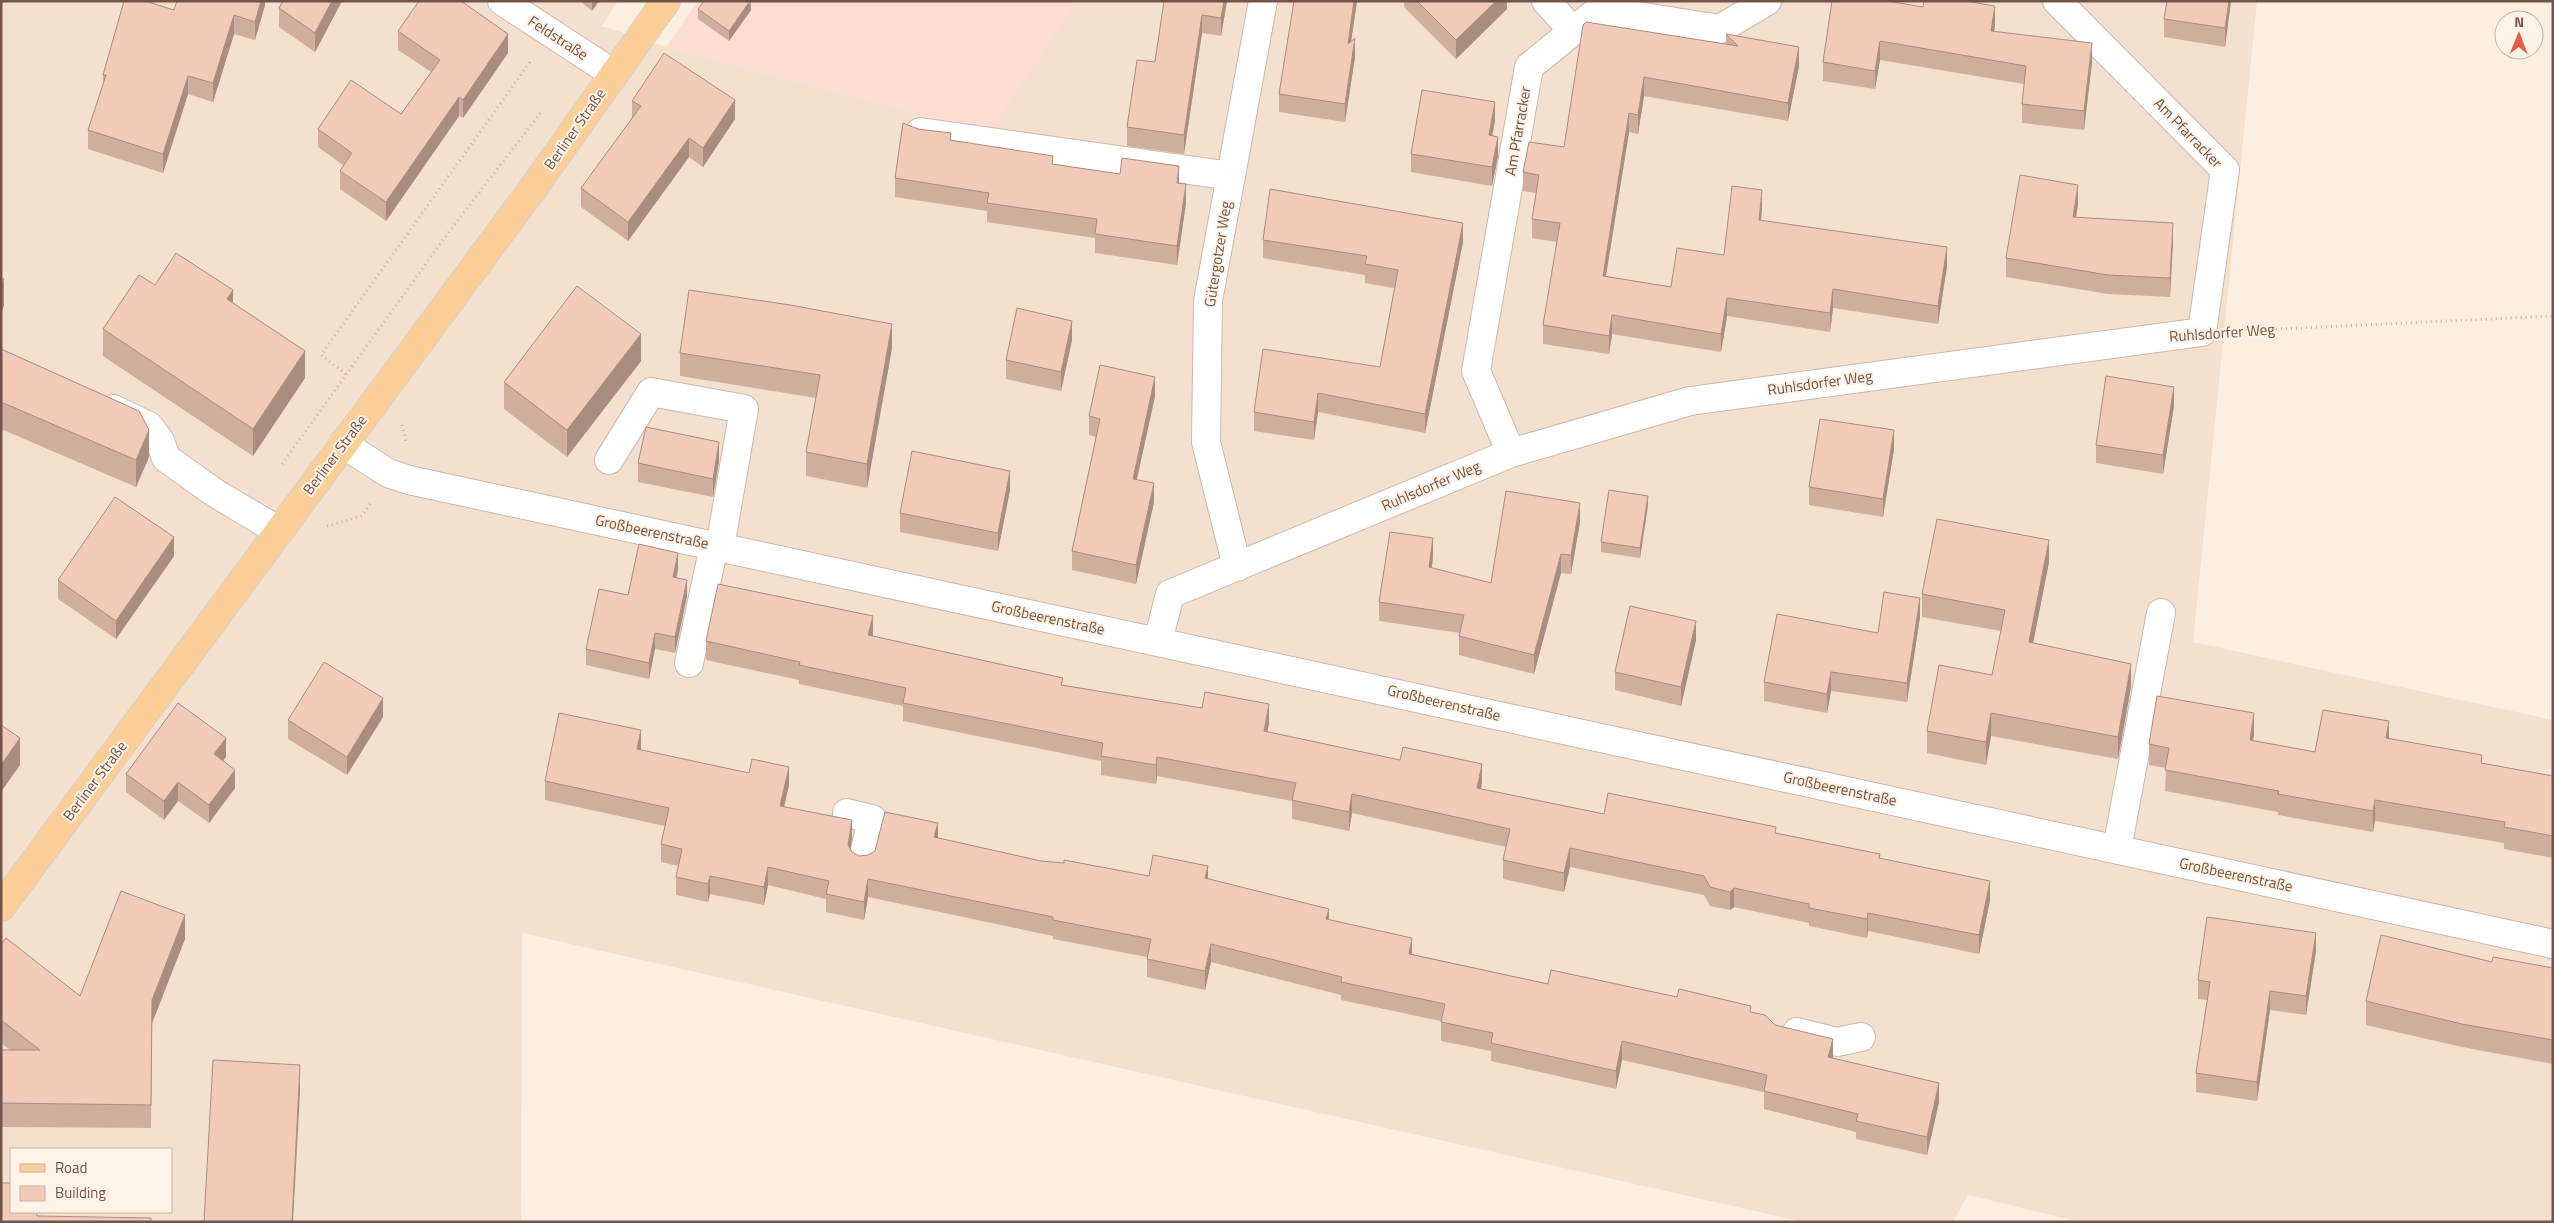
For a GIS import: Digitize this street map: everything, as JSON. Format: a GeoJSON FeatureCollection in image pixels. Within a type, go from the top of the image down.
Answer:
{"type":"FeatureCollection","features":[{"type":"Feature","properties":{"kind":"main road","name":"Berliner Straße"},"geometry":{"type":"LineString","coordinates":[[1,907],[534,187],[666,1]]}},
{"type":"Feature","properties":{"kind":"street","name":"Feldstraße"},"geometry":{"type":"LineString","coordinates":[[502,1],[614,74]]}},
{"type":"Feature","properties":{"kind":"street","name":"Gütergotzer Weg"},"geometry":{"type":"LineString","coordinates":[[1237,567],[1206,442],[1208,301],[1263,1]]}},
{"type":"Feature","properties":{"kind":"street"},"geometry":{"type":"LineString","coordinates":[[1546,1],[1573,31]]}},
{"type":"Feature","properties":{"kind":"street","name":"Am Pfarracker"},"geometry":{"type":"LineString","coordinates":[[1511,453],[1476,371],[1529,67],[1599,10],[1720,29],[1767,1]]}},
{"type":"Feature","properties":{"kind":"street","name":"Am Pfarracker"},"geometry":{"type":"LineString","coordinates":[[2057,1],[2224,170],[2202,332]]}},
{"type":"Feature","properties":{"kind":"street"},"geometry":{"type":"LineString","coordinates":[[920,132],[1231,176]]}},
{"type":"Feature","properties":{"kind":"street","name":"Ruhlsdorfer Weg"},"geometry":{"type":"LineString","coordinates":[[1158,642],[1170,594],[1511,453],[1690,401],[2202,332]]}},
{"type":"Feature","properties":{"kind":"street"},"geometry":{"type":"LineString","coordinates":[[609,460],[651,392],[744,409],[717,547],[689,663]]}},
{"type":"Feature","properties":{"kind":"street"},"geometry":{"type":"LineString","coordinates":[[87,397],[149,426],[160,441],[166,458],[215,493],[279,531]]}},
{"type":"Feature","properties":{"kind":"street","name":"Großbeerenstraße"},"geometry":{"type":"LineString","coordinates":[[343,444],[388,473],[409,480],[2553,944]]}},
{"type":"Feature","properties":{"kind":"street"},"geometry":{"type":"LineString","coordinates":[[2117,849],[2161,613]]}},
{"type":"Feature","properties":{"kind":"street"},"geometry":{"type":"LineString","coordinates":[[847,813],[872,819],[862,859]]}},
{"type":"Feature","properties":{"kind":"street"},"geometry":{"type":"LineString","coordinates":[[1779,1028],[1837,1042],[1861,1037]]}},
{"type":"Feature","properties":{"kind":"path"},"geometry":{"type":"LineString","coordinates":[[346,374],[321,355],[550,33]]}},
{"type":"Feature","properties":{"kind":"path"},"geometry":{"type":"LineString","coordinates":[[366,345],[542,111]]}},
{"type":"Feature","properties":{"kind":"path","name":"Ruhlsdorfer Weg"},"geometry":{"type":"LineString","coordinates":[[2202,332],[2553,316]]}},
{"type":"Feature","properties":{"kind":"path"},"geometry":{"type":"LineString","coordinates":[[319,528],[362,516]]}},
{"type":"Feature","properties":{"kind":"shaded area"},"geometry":{"type":"Polygon","coordinates":[[[1,1],[618,1],[602,26],[666,47],[989,132],[1076,1],[2257,1],[2193,642],[2553,720],[2553,1222],[2080,1222],[1968,1195],[1953,1222],[1803,1222],[522,933],[521,1222],[1,1222],[1,1]]]}},
{"type":"Feature","properties":{"kind":"shaded area"},"geometry":{"type":"Polygon","coordinates":[[[698,1],[1076,1],[989,132],[666,47],[698,1]]]}},
{"type":"Feature","properties":{"kind":"building"},"geometry":{"type":"Polygon","coordinates":[[[124,1],[145,1],[174,10],[177,1],[261,1],[255,22],[234,15],[213,83],[188,76],[163,154],[88,130],[106,75],[103,75],[124,1]]]}},
{"type":"Feature","properties":{"kind":"building"},"geometry":{"type":"Polygon","coordinates":[[[283,1],[332,1],[315,33],[279,8],[283,1]]]}},
{"type":"Feature","properties":{"kind":"building"},"geometry":{"type":"Polygon","coordinates":[[[419,1],[461,1],[508,34],[463,100],[459,97],[386,202],[340,171],[352,153],[318,129],[351,80],[401,114],[440,60],[398,31],[419,1]]]}},
{"type":"Feature","properties":{"kind":"building"},"geometry":{"type":"Polygon","coordinates":[[[704,1],[750,1],[729,31],[698,9],[704,1]]]}},
{"type":"Feature","properties":{"kind":"building"},"geometry":{"type":"Polygon","coordinates":[[[1164,1],[1224,1],[1221,18],[1202,15],[1184,135],[1127,127],[1137,60],[1155,62],[1164,1]]]}},
{"type":"Feature","properties":{"kind":"building"},"geometry":{"type":"Polygon","coordinates":[[[1294,1],[1354,1],[1348,44],[1355,38],[1345,104],[1279,94],[1294,1]]]}},
{"type":"Feature","properties":{"kind":"building"},"geometry":{"type":"Polygon","coordinates":[[[1417,1],[1496,1],[1456,40],[1417,1]]]}},
{"type":"Feature","properties":{"kind":"building"},"geometry":{"type":"Polygon","coordinates":[[[1832,1],[1887,1],[1923,7],[1924,1],[1966,1],[1995,6],[1991,31],[2092,43],[2084,111],[2022,104],[2026,66],[1880,41],[1875,71],[1823,62],[1832,1]]]}},
{"type":"Feature","properties":{"kind":"building"},"geometry":{"type":"Polygon","coordinates":[[[2167,1],[2229,1],[2225,28],[2164,19],[2167,1]]]}},
{"type":"Feature","properties":{"kind":"building"},"geometry":{"type":"Polygon","coordinates":[[[1586,22],[1738,46],[1726,34],[1799,47],[1788,103],[1644,77],[1638,115],[1629,113],[1603,276],[1671,287],[1677,248],[1724,255],[1732,186],[1762,190],[1759,220],[1947,247],[1938,306],[1833,289],[1830,313],[1727,298],[1721,334],[1612,315],[1609,336],[1543,325],[1560,223],[1532,219],[1539,175],[1523,172],[1529,142],[1564,147],[1583,25],[1586,22]]]}},
{"type":"Feature","properties":{"kind":"building"},"geometry":{"type":"Polygon","coordinates":[[[664,53],[735,100],[703,148],[689,138],[628,222],[581,188],[641,106],[632,101],[664,53]]]}},
{"type":"Feature","properties":{"kind":"building"},"geometry":{"type":"Polygon","coordinates":[[[1422,90],[1495,102],[1489,135],[1498,137],[1492,167],[1411,154],[1422,90]]]}},
{"type":"Feature","properties":{"kind":"building"},"geometry":{"type":"Polygon","coordinates":[[[903,123],[918,129],[951,133],[950,140],[1053,156],[1052,164],[1120,174],[1122,158],[1179,166],[1177,183],[1186,184],[1177,246],[1095,234],[1097,219],[987,203],[989,193],[895,178],[903,123]]]}},
{"type":"Feature","properties":{"kind":"building"},"geometry":{"type":"Polygon","coordinates":[[[2020,175],[2078,185],[2073,217],[2173,223],[2170,278],[2108,275],[2006,258],[2020,175]]]}},
{"type":"Feature","properties":{"kind":"building"},"geometry":{"type":"Polygon","coordinates":[[[1270,189],[1463,223],[1425,414],[1318,393],[1314,422],[1254,412],[1263,349],[1380,367],[1398,270],[1365,264],[1367,256],[1263,240],[1270,189]]]}},
{"type":"Feature","properties":{"kind":"building"},"geometry":{"type":"Polygon","coordinates":[[[176,253],[233,290],[227,299],[305,351],[253,429],[103,329],[139,275],[155,285],[176,253]]]}},
{"type":"Feature","properties":{"kind":"building"},"geometry":{"type":"Polygon","coordinates":[[[577,286],[641,334],[567,430],[504,382],[577,286]]]}},
{"type":"Feature","properties":{"kind":"building"},"geometry":{"type":"Polygon","coordinates":[[[689,290],[790,305],[892,324],[867,464],[806,452],[820,375],[680,353],[689,290]]]}},
{"type":"Feature","properties":{"kind":"building"},"geometry":{"type":"Polygon","coordinates":[[[1017,308],[1072,321],[1061,372],[1006,360],[1017,308]]]}},
{"type":"Feature","properties":{"kind":"building"},"geometry":{"type":"Polygon","coordinates":[[[1,349],[139,411],[149,430],[136,460],[1,402],[1,349]]]}},
{"type":"Feature","properties":{"kind":"building"},"geometry":{"type":"Polygon","coordinates":[[[1100,365],[1155,377],[1133,479],[1154,483],[1136,565],[1072,551],[1100,419],[1089,416],[1100,365]]]}},
{"type":"Feature","properties":{"kind":"building"},"geometry":{"type":"Polygon","coordinates":[[[2106,376],[2174,387],[2163,455],[2096,445],[2106,376]]]}},
{"type":"Feature","properties":{"kind":"building"},"geometry":{"type":"Polygon","coordinates":[[[1820,419],[1894,430],[1883,499],[1809,487],[1820,419]]]}},
{"type":"Feature","properties":{"kind":"building"},"geometry":{"type":"Polygon","coordinates":[[[646,427],[719,442],[713,479],[638,463],[646,427]]]}},
{"type":"Feature","properties":{"kind":"building"},"geometry":{"type":"Polygon","coordinates":[[[912,451],[1010,471],[998,533],[900,513],[912,451]]]}},
{"type":"Feature","properties":{"kind":"building"},"geometry":{"type":"Polygon","coordinates":[[[1609,490],[1648,496],[1640,548],[1601,542],[1609,490]]]}},
{"type":"Feature","properties":{"kind":"building"},"geometry":{"type":"Polygon","coordinates":[[[1506,491],[1580,503],[1571,555],[1561,554],[1534,655],[1459,636],[1464,615],[1379,602],[1390,532],[1433,538],[1429,567],[1491,583],[1506,491]]]}},
{"type":"Feature","properties":{"kind":"building"},"geometry":{"type":"Polygon","coordinates":[[[115,497],[174,537],[116,621],[58,580],[115,497]]]}},
{"type":"Feature","properties":{"kind":"building"},"geometry":{"type":"Polygon","coordinates":[[[1937,519],[2049,540],[2029,642],[2131,664],[2118,737],[1991,713],[1986,742],[1927,731],[1939,665],[1992,675],[2005,610],[1922,594],[1937,519]]]}},
{"type":"Feature","properties":{"kind":"building"},"geometry":{"type":"Polygon","coordinates":[[[639,544],[678,553],[673,577],[687,580],[675,637],[655,633],[649,663],[586,649],[599,589],[628,595],[639,544]]]}},
{"type":"Feature","properties":{"kind":"building"},"geometry":{"type":"Polygon","coordinates":[[[718,584],[873,616],[868,635],[1063,678],[1061,685],[1202,708],[1205,692],[1269,704],[1264,731],[1400,760],[1403,747],[1482,764],[1477,788],[1604,814],[1608,793],[1776,827],[1775,833],[1880,854],[1879,858],[1990,881],[1979,935],[1868,913],[1867,919],[1809,908],[1809,904],[1734,888],[1730,892],[1710,887],[1704,876],[1570,848],[1564,873],[1503,860],[1510,829],[1352,794],[1349,812],[1292,800],[1296,783],[1157,757],[1156,765],[1101,756],[1103,743],[903,703],[906,688],[799,665],[800,662],[706,641],[718,584]]]}},
{"type":"Feature","properties":{"kind":"building"},"geometry":{"type":"Polygon","coordinates":[[[1884,592],[1920,598],[1907,683],[1831,672],[1827,694],[1764,682],[1777,614],[1878,633],[1884,592]]]}},
{"type":"Feature","properties":{"kind":"building"},"geometry":{"type":"Polygon","coordinates":[[[1630,606],[1696,621],[1681,687],[1615,672],[1630,606]]]}},
{"type":"Feature","properties":{"kind":"building"},"geometry":{"type":"Polygon","coordinates":[[[324,662],[383,698],[347,757],[288,720],[324,662]]]}},
{"type":"Feature","properties":{"kind":"building"},"geometry":{"type":"Polygon","coordinates":[[[2157,696],[2254,713],[2250,740],[2315,752],[2323,710],[2389,721],[2386,738],[2482,755],[2481,763],[2553,776],[2553,836],[2504,827],[2505,822],[2375,800],[2373,811],[2278,794],[2279,791],[2165,770],[2169,748],[2149,744],[2157,696]]]}},
{"type":"Feature","properties":{"kind":"building"},"geometry":{"type":"Polygon","coordinates":[[[178,703],[226,738],[214,754],[235,770],[209,805],[178,782],[164,801],[126,774],[178,703]]]}},
{"type":"Feature","properties":{"kind":"building"},"geometry":{"type":"Polygon","coordinates":[[[559,713],[641,730],[637,749],[749,773],[752,759],[789,767],[780,806],[852,820],[848,845],[852,852],[859,856],[868,855],[875,851],[885,812],[938,823],[934,837],[1041,861],[1064,863],[1064,860],[1149,876],[1153,855],[1208,866],[1205,878],[1329,909],[1326,919],[1412,938],[1409,954],[1548,984],[1551,970],[1677,997],[1679,989],[1751,1006],[1750,1012],[1765,1015],[1775,1025],[1833,1039],[1828,1057],[1939,1083],[1927,1137],[1856,1121],[1858,1114],[1764,1091],[1767,1075],[1622,1041],[1616,1071],[1491,1043],[1493,1033],[1441,1022],[1445,1004],[1341,982],[1342,977],[1211,944],[1205,971],[1147,959],[1151,939],[1053,920],[1053,917],[868,879],[864,902],[826,894],[829,881],[768,867],[764,887],[710,876],[708,884],[676,877],[682,849],[661,844],[669,808],[545,781],[559,713]]]}},
{"type":"Feature","properties":{"kind":"building"},"geometry":{"type":"Polygon","coordinates":[[[1,725],[20,738],[1,765],[1,725]]]}},
{"type":"Feature","properties":{"kind":"building"},"geometry":{"type":"Polygon","coordinates":[[[121,891],[185,915],[152,1000],[151,1105],[1,1103],[1,1050],[40,1050],[1,1020],[1,944],[6,938],[80,996],[121,891]]]}},
{"type":"Feature","properties":{"kind":"building"},"geometry":{"type":"Polygon","coordinates":[[[2207,917],[2316,933],[2306,996],[2270,991],[2257,1082],[2196,1073],[2210,982],[2198,980],[2207,917]]]}},
{"type":"Feature","properties":{"kind":"building"},"geometry":{"type":"Polygon","coordinates":[[[2381,935],[2492,962],[2493,957],[2553,968],[2553,1040],[2462,1024],[2366,1001],[2381,935]]]}},
{"type":"Feature","properties":{"kind":"building"},"geometry":{"type":"Polygon","coordinates":[[[213,1060],[300,1065],[292,1222],[204,1222],[213,1060]]]}},
{"type":"Feature","properties":{"kind":"building"},"geometry":{"type":"Polygon","coordinates":[[[1,1183],[10,1183],[10,1213],[37,1213],[37,1216],[151,1218],[151,1222],[1,1222],[1,1183]]]}}]}
